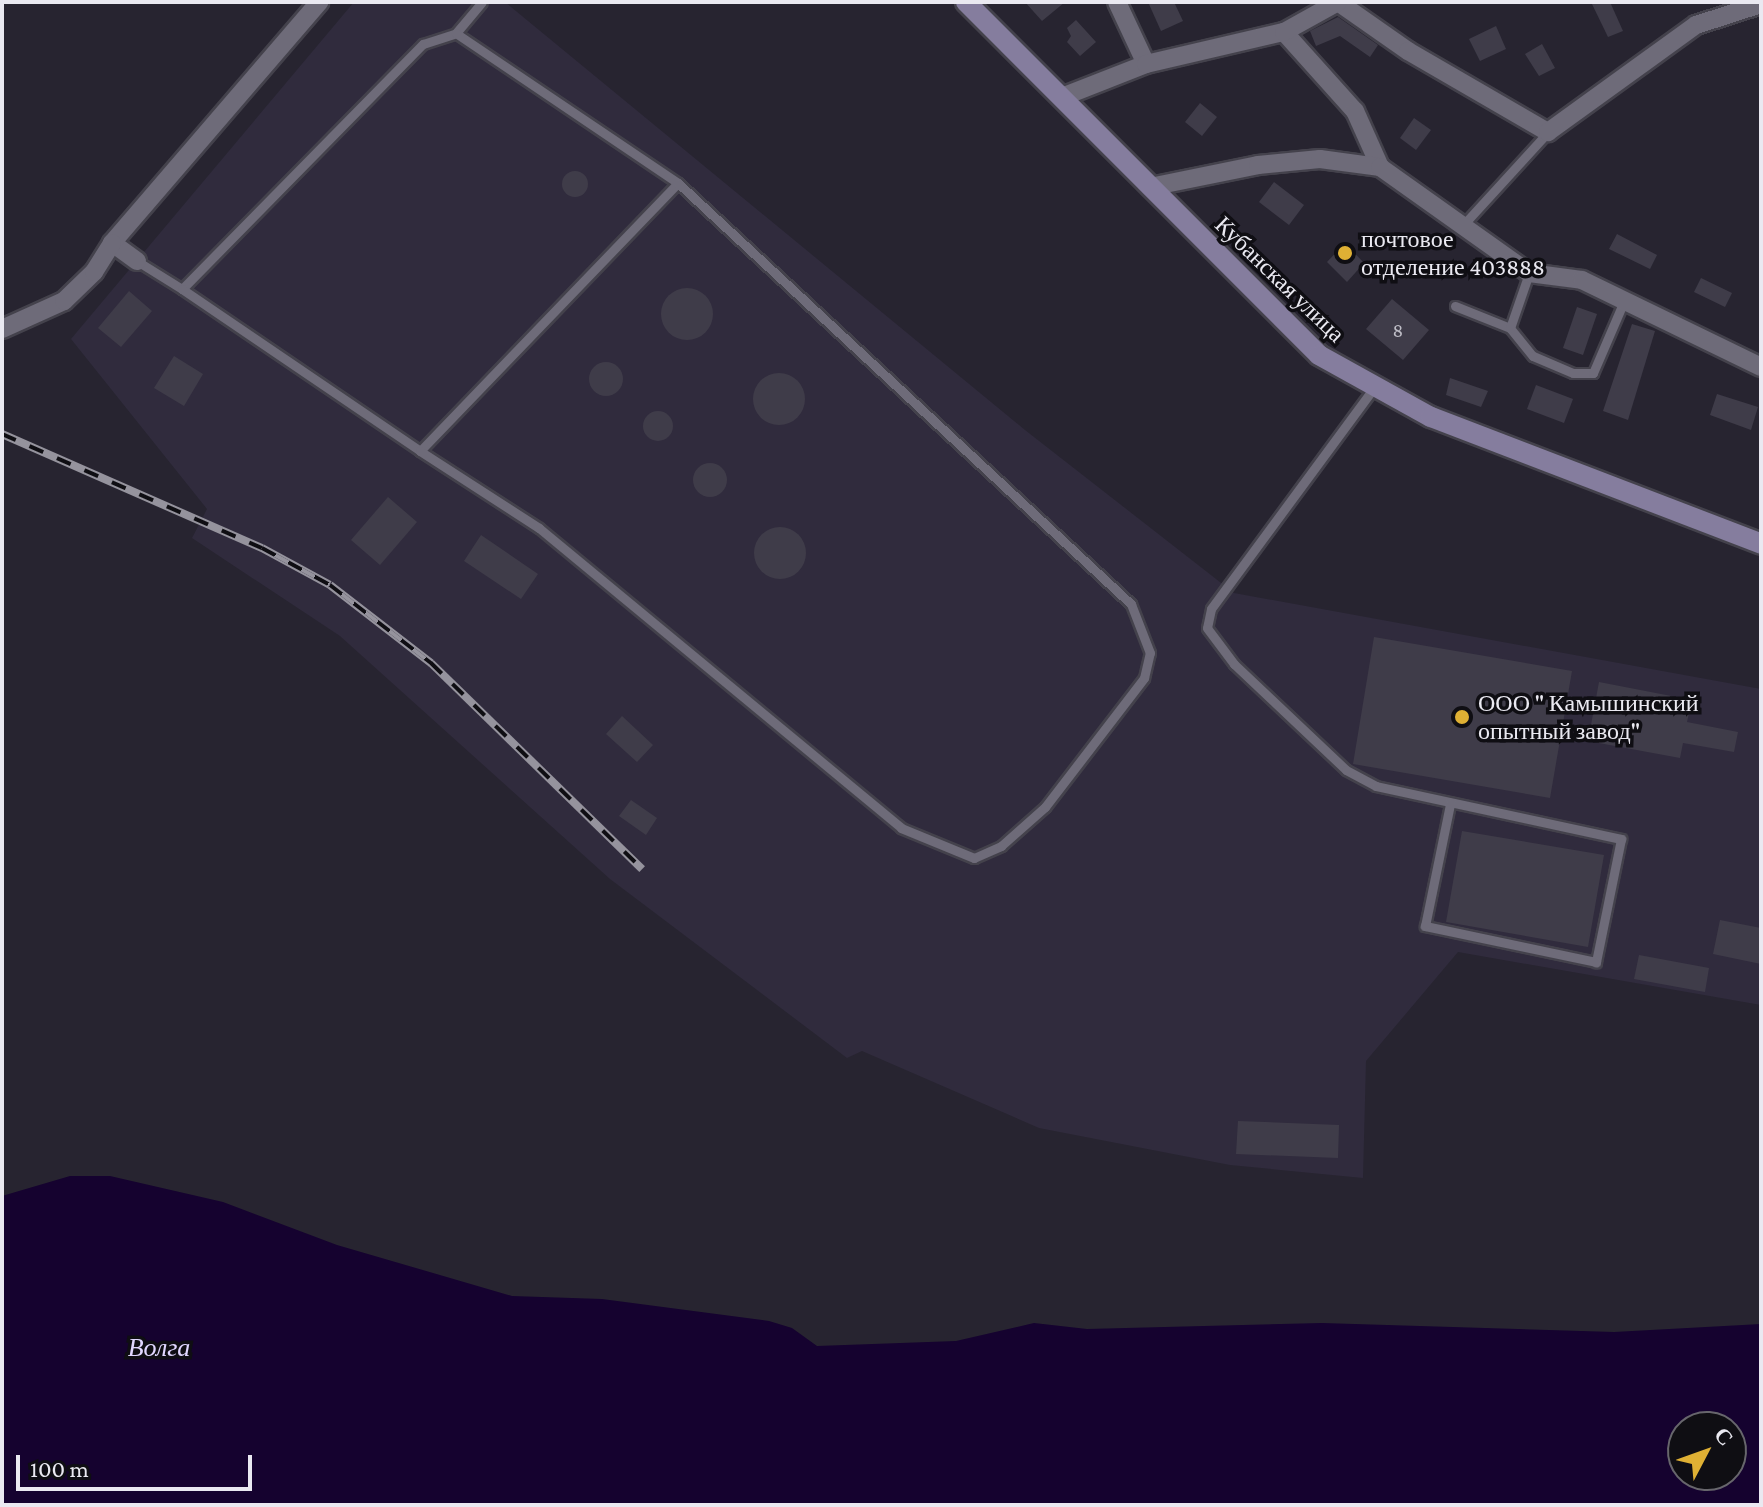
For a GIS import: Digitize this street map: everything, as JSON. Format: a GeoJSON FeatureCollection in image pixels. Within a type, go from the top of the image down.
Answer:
{"type":"FeatureCollection","features":[{"type":"Feature","properties":{"kind":"street"},"geometry":{"type":"LineString","coordinates":[[2,329],[64,301],[94,272],[112,243],[319,2]]}},
{"type":"Feature","properties":{"kind":"street","name":"Кубанская улица"},"geometry":{"type":"LineString","coordinates":[[966,2],[1289,329],[1373,389],[1431,417],[1761,544]]}},
{"type":"Feature","properties":{"kind":"street"},"geometry":{"type":"LineString","coordinates":[[1117,2],[1146,64]]}},
{"type":"Feature","properties":{"kind":"street"},"geometry":{"type":"LineString","coordinates":[[1062,97],[1146,64],[1284,32],[1338,2],[1408,51],[1548,132],[1696,25],[1761,4]]}},
{"type":"Feature","properties":{"kind":"street"},"geometry":{"type":"LineString","coordinates":[[1284,32],[1355,111],[1380,167]]}},
{"type":"Feature","properties":{"kind":"street"},"geometry":{"type":"LineString","coordinates":[[1150,187],[1258,165],[1320,159],[1380,167],[1529,273],[1582,280],[1761,367]]}},
{"type":"Feature","properties":{"kind":"street"},"geometry":{"type":"LineString","coordinates":[[112,243],[137,261]]}},
{"type":"Feature","properties":{"kind":"lane"},"geometry":{"type":"LineString","coordinates":[[182,289],[423,44],[456,33],[482,2]]}},
{"type":"Feature","properties":{"kind":"lane"},"geometry":{"type":"LineString","coordinates":[[137,261],[539,528],[901,828],[974,858],[1001,846],[1045,807],[1144,678],[1150,653],[1131,604],[678,183],[456,33]]}},
{"type":"Feature","properties":{"kind":"lane"},"geometry":{"type":"LineString","coordinates":[[1464,224],[1548,132]]}},
{"type":"Feature","properties":{"kind":"lane"},"geometry":{"type":"LineString","coordinates":[[420,451],[678,183]]}},
{"type":"Feature","properties":{"kind":"lane"},"geometry":{"type":"LineString","coordinates":[[1510,328],[1529,273]]}},
{"type":"Feature","properties":{"kind":"lane"},"geometry":{"type":"LineString","coordinates":[[1455,306],[1510,328],[1533,356],[1573,373],[1593,373],[1624,301]]}},
{"type":"Feature","properties":{"kind":"lane"},"geometry":{"type":"LineString","coordinates":[[1373,389],[1211,609],[1207,628],[1234,664],[1346,770],[1376,786],[1621,839],[1596,962],[1425,926],[1450,804]]}},
{"type":"Feature","properties":{"kind":"shaded area"},"geometry":{"type":"Polygon","coordinates":[[[354,2],[505,2],[1025,430],[1234,593],[1761,689],[1761,1005],[1458,952],[1366,1061],[1363,1178],[1230,1165],[1039,1128],[862,1051],[847,1058],[610,879],[340,636],[192,538],[207,509],[71,339],[354,2]]]}},
{"type":"Feature","properties":{"kind":"water","name":"Волга"},"geometry":{"type":"Polygon","coordinates":[[[70,1176],[110,1176],[223,1202],[337,1245],[512,1296],[602,1299],[769,1321],[792,1328],[817,1346],[956,1341],[1034,1323],[1087,1329],[1322,1323],[1614,1332],[1761,1324],[1761,1505],[2,1505],[2,1196],[70,1176]]]}},
{"type":"Feature","properties":{"kind":"building"},"geometry":{"type":"Polygon","coordinates":[[[1025,2],[1065,2],[1042,21],[1025,2]]]}},
{"type":"Feature","properties":{"kind":"building"},"geometry":{"type":"Polygon","coordinates":[[[1148,2],[1174,2],[1183,21],[1161,31],[1148,2]]]}},
{"type":"Feature","properties":{"kind":"building"},"geometry":{"type":"Polygon","coordinates":[[[1591,2],[1610,2],[1623,31],[1608,37],[1591,2]]]}},
{"type":"Feature","properties":{"kind":"building"},"geometry":{"type":"Polygon","coordinates":[[[1338,17],[1378,45],[1370,57],[1340,36],[1316,46],[1310,31],[1338,17]]]}},
{"type":"Feature","properties":{"kind":"building"},"geometry":{"type":"Polygon","coordinates":[[[1076,20],[1096,42],[1080,56],[1067,42],[1071,36],[1067,28],[1076,20]]]}},
{"type":"Feature","properties":{"kind":"building"},"geometry":{"type":"Polygon","coordinates":[[[1496,26],[1506,49],[1480,61],[1469,39],[1496,26]]]}},
{"type":"Feature","properties":{"kind":"building"},"geometry":{"type":"Polygon","coordinates":[[[1542,44],[1555,68],[1539,76],[1525,54],[1542,44]]]}},
{"type":"Feature","properties":{"kind":"building"},"geometry":{"type":"Polygon","coordinates":[[[1200,103],[1217,117],[1202,136],[1185,122],[1200,103]]]}},
{"type":"Feature","properties":{"kind":"building"},"geometry":{"type":"Polygon","coordinates":[[[1414,118],[1431,130],[1416,150],[1400,138],[1414,118]]]}},
{"type":"Feature","properties":{"kind":"building"},"geometry":{"type":"Polygon","coordinates":[[[575,171],[584,175],[588,184],[584,193],[575,197],[566,193],[562,184],[566,175],[575,171]]]}},
{"type":"Feature","properties":{"kind":"building"},"geometry":{"type":"Polygon","coordinates":[[[1274,182],[1304,205],[1289,225],[1259,202],[1274,182]]]}},
{"type":"Feature","properties":{"kind":"building"},"geometry":{"type":"Polygon","coordinates":[[[1617,234],[1657,255],[1650,269],[1609,249],[1617,234]]]}},
{"type":"Feature","properties":{"kind":"building","name":"почтовое отделение 403888"},"geometry":{"type":"Polygon","coordinates":[[[1345,243],[1364,263],[1347,282],[1327,262],[1345,243]]]}},
{"type":"Feature","properties":{"kind":"building"},"geometry":{"type":"Polygon","coordinates":[[[1701,278],[1732,293],[1725,307],[1694,292],[1701,278]]]}},
{"type":"Feature","properties":{"kind":"building"},"geometry":{"type":"Polygon","coordinates":[[[687,288],[706,295],[713,314],[706,333],[687,340],[668,333],[661,314],[668,295],[687,288]]]}},
{"type":"Feature","properties":{"kind":"building"},"geometry":{"type":"Polygon","coordinates":[[[129,291],[152,311],[121,347],[98,328],[129,291]]]}},
{"type":"Feature","properties":{"kind":"building"},"geometry":{"type":"Polygon","coordinates":[[[1392,299],[1429,330],[1403,360],[1366,329],[1392,299]]]}},
{"type":"Feature","properties":{"kind":"building"},"geometry":{"type":"Polygon","coordinates":[[[1577,307],[1597,314],[1583,355],[1563,348],[1577,307]]]}},
{"type":"Feature","properties":{"kind":"building"},"geometry":{"type":"Polygon","coordinates":[[[1632,324],[1655,331],[1628,420],[1603,411],[1632,324]]]}},
{"type":"Feature","properties":{"kind":"building"},"geometry":{"type":"Polygon","coordinates":[[[174,356],[203,374],[184,406],[154,388],[174,356]]]}},
{"type":"Feature","properties":{"kind":"building"},"geometry":{"type":"Polygon","coordinates":[[[606,362],[618,367],[623,379],[618,391],[606,396],[594,391],[589,379],[594,367],[606,362]]]}},
{"type":"Feature","properties":{"kind":"building"},"geometry":{"type":"Polygon","coordinates":[[[779,373],[798,380],[805,399],[798,418],[779,425],[760,418],[753,399],[760,380],[779,373]]]}},
{"type":"Feature","properties":{"kind":"building"},"geometry":{"type":"Polygon","coordinates":[[[1450,378],[1488,391],[1481,407],[1446,395],[1450,378]]]}},
{"type":"Feature","properties":{"kind":"building"},"geometry":{"type":"Polygon","coordinates":[[[1536,385],[1573,399],[1564,423],[1527,409],[1536,385]]]}},
{"type":"Feature","properties":{"kind":"building"},"geometry":{"type":"Polygon","coordinates":[[[1717,394],[1758,407],[1751,430],[1710,415],[1717,394]]]}},
{"type":"Feature","properties":{"kind":"building"},"geometry":{"type":"Polygon","coordinates":[[[658,411],[664,412],[672,420],[672,432],[664,440],[658,441],[652,440],[644,432],[643,426],[644,420],[652,412],[658,411]]]}},
{"type":"Feature","properties":{"kind":"building"},"geometry":{"type":"Polygon","coordinates":[[[710,463],[722,468],[727,480],[722,492],[710,497],[698,492],[693,480],[698,468],[710,463]]]}},
{"type":"Feature","properties":{"kind":"building"},"geometry":{"type":"Polygon","coordinates":[[[388,497],[417,522],[380,565],[351,540],[388,497]]]}},
{"type":"Feature","properties":{"kind":"building"},"geometry":{"type":"Polygon","coordinates":[[[780,527],[799,534],[806,553],[799,572],[780,579],[761,572],[754,553],[761,534],[780,527]]]}},
{"type":"Feature","properties":{"kind":"building"},"geometry":{"type":"Polygon","coordinates":[[[481,535],[538,574],[521,599],[464,561],[481,535]]]}},
{"type":"Feature","properties":{"kind":"building","name":"ООО \" Камышинский опытный завод\""},"geometry":{"type":"Polygon","coordinates":[[[1374,637],[1572,671],[1550,798],[1353,764],[1374,637]]]}},
{"type":"Feature","properties":{"kind":"building"},"geometry":{"type":"Polygon","coordinates":[[[1599,682],[1692,700],[1687,722],[1738,732],[1734,752],[1683,743],[1680,758],[1588,741],[1599,682]]]}},
{"type":"Feature","properties":{"kind":"building"},"geometry":{"type":"Polygon","coordinates":[[[622,716],[653,745],[637,762],[606,734],[622,716]]]}},
{"type":"Feature","properties":{"kind":"building"},"geometry":{"type":"Polygon","coordinates":[[[631,800],[657,818],[646,835],[619,816],[631,800]]]}},
{"type":"Feature","properties":{"kind":"building"},"geometry":{"type":"Polygon","coordinates":[[[1462,831],[1604,855],[1588,947],[1446,922],[1462,831]]]}},
{"type":"Feature","properties":{"kind":"building"},"geometry":{"type":"Polygon","coordinates":[[[1720,920],[1761,928],[1761,964],[1713,954],[1720,920]]]}},
{"type":"Feature","properties":{"kind":"building"},"geometry":{"type":"Polygon","coordinates":[[[1639,955],[1709,968],[1705,992],[1634,979],[1639,955]]]}},
{"type":"Feature","properties":{"kind":"building"},"geometry":{"type":"Polygon","coordinates":[[[1238,1121],[1339,1125],[1338,1158],[1236,1154],[1238,1121]]]}},
{"type":"Feature","properties":{"kind":"railway"},"geometry":{"type":"LineString","coordinates":[[2,434],[262,548],[330,585],[431,663],[642,869]]}},
{"type":"Feature","properties":{"kind":"place","name":"почтовое отделение 403888"},"geometry":{"type":"Point","coordinates":[1345,253]}},
{"type":"Feature","properties":{"kind":"place","name":"ООО \" Камышинский опытный завод\""},"geometry":{"type":"Point","coordinates":[1462,717]}}]}
